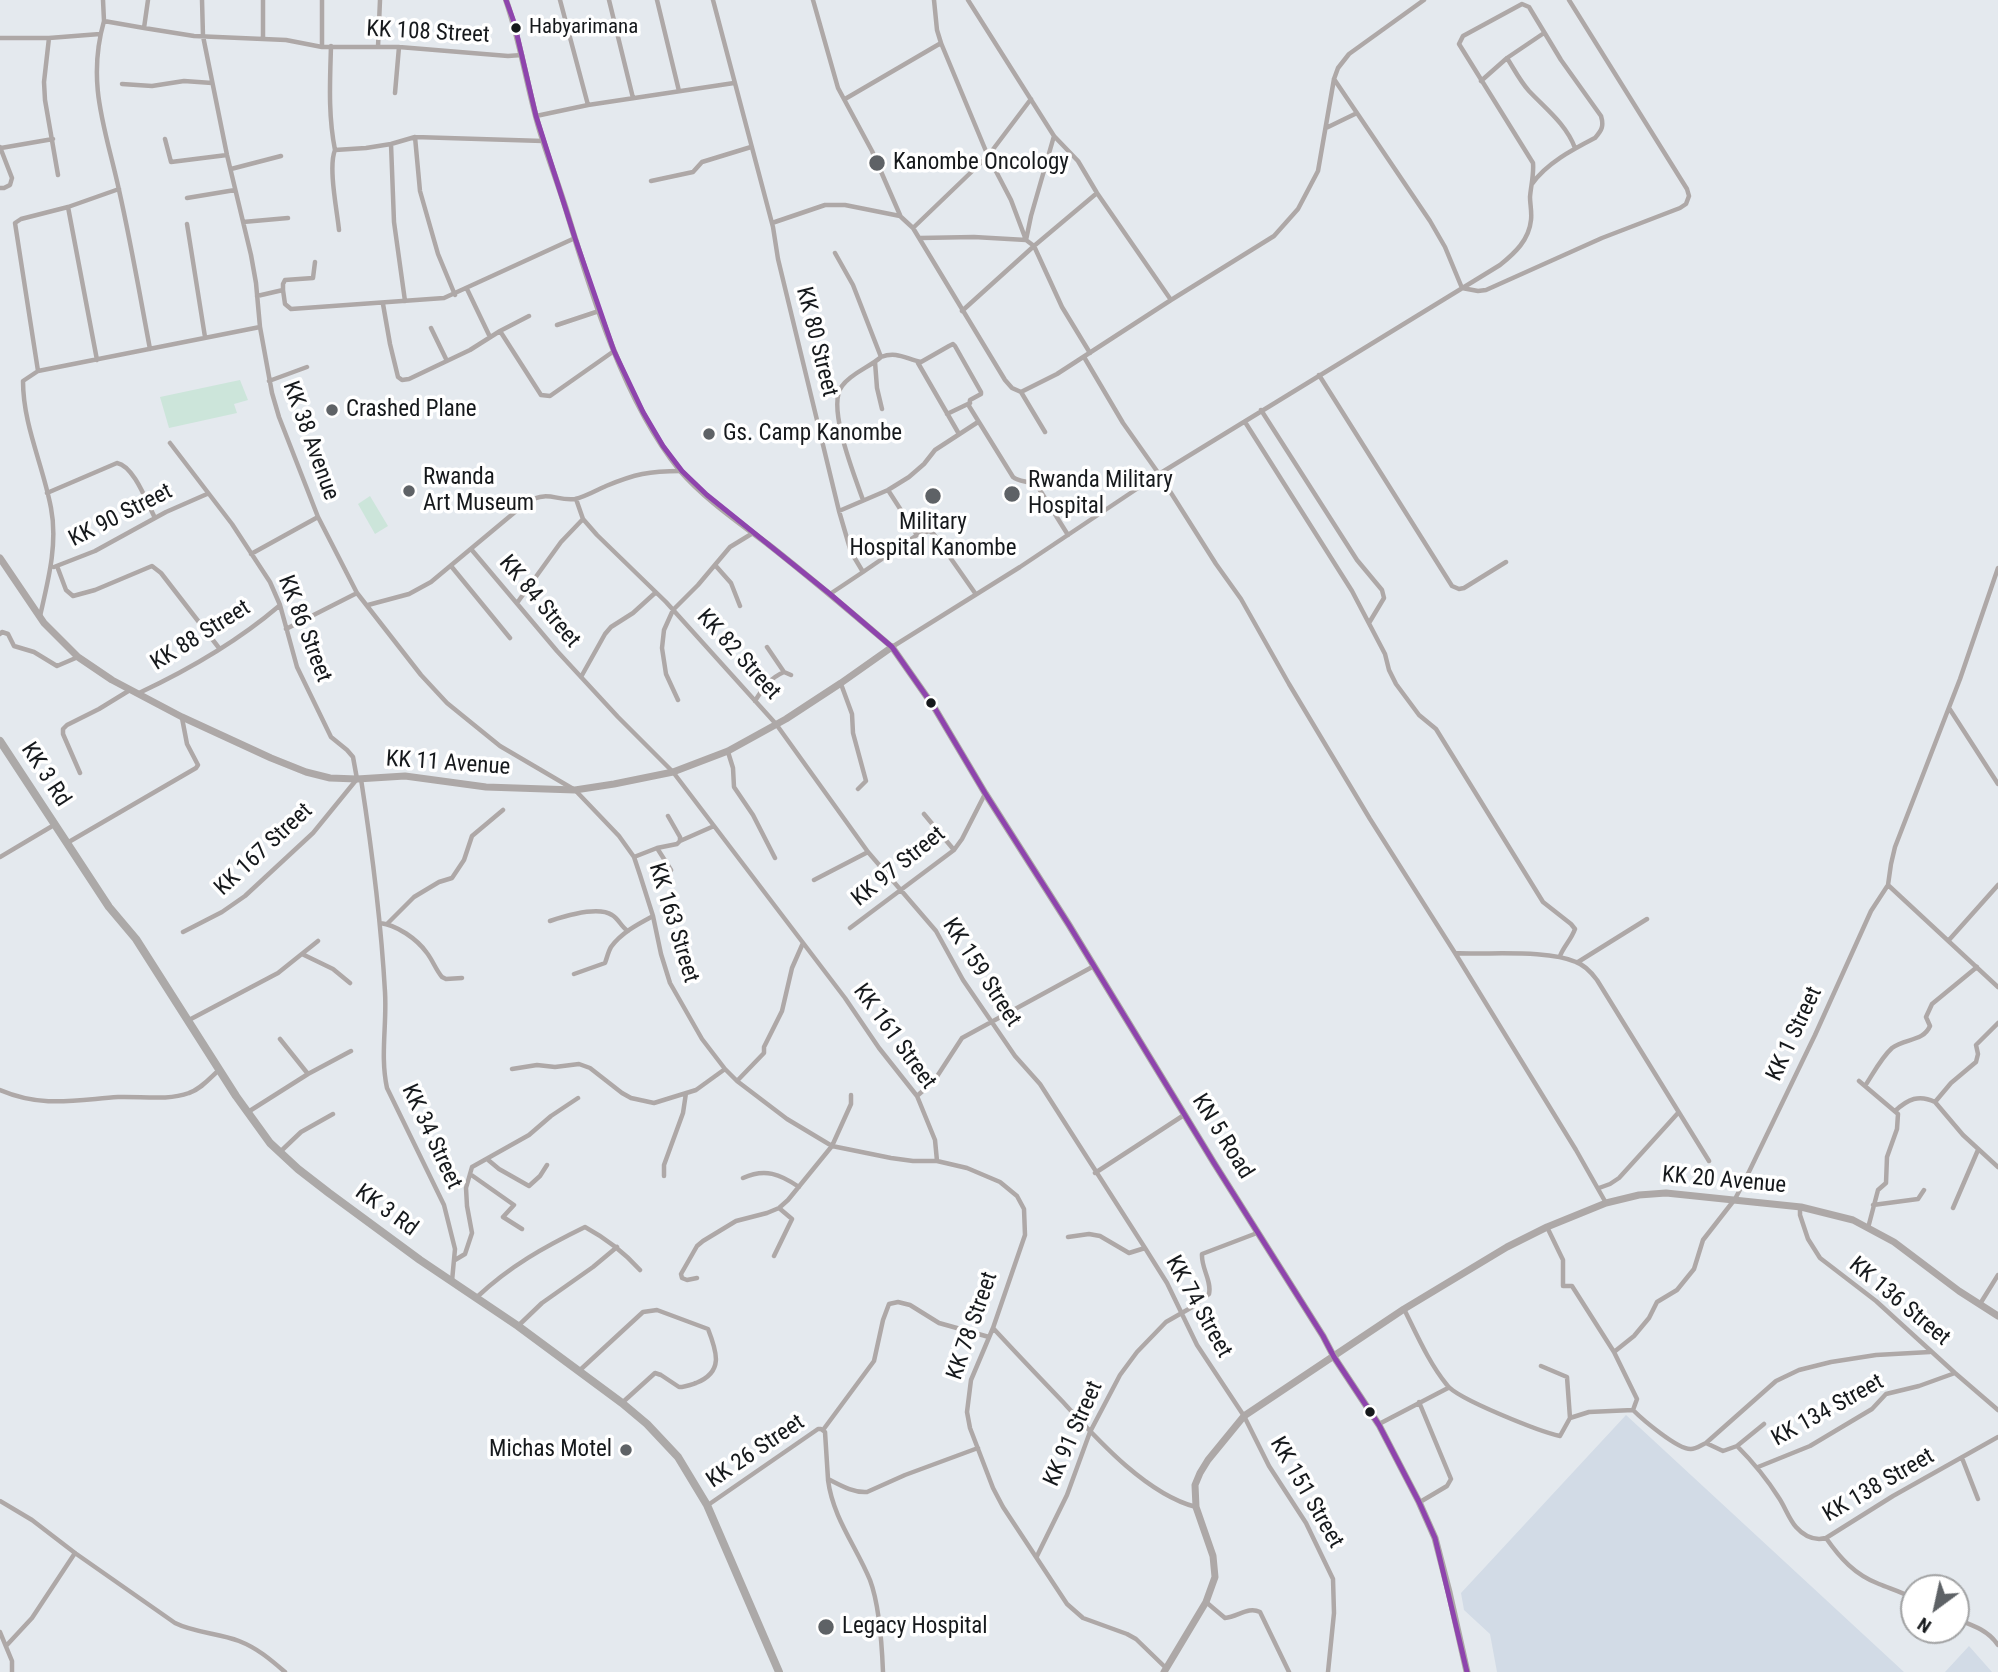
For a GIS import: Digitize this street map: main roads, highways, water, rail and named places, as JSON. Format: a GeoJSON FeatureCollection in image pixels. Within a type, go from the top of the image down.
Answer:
{"type":"FeatureCollection","features":[{"type":"Feature","properties":{"kind":"highway","name":"KK 3 Rd"},"geometry":{"type":"LineString","coordinates":[[0,741],[109,908],[136,939],[190,1020],[247,1113],[279,1153],[329,1194],[518,1326],[622,1403],[648,1423],[678,1457],[707,1505],[779,1672]]}},
{"type":"Feature","properties":{"kind":"main road","name":"KK 11 Avenue"},"geometry":{"type":"LineString","coordinates":[[0,558],[40,617],[78,657],[134,692],[182,717],[306,772],[330,778],[405,776],[486,787],[575,790],[614,785],[673,772],[728,751],[776,724],[841,683],[892,646]]}},
{"type":"Feature","properties":{"kind":"main road","name":"KN 5 Road"},"geometry":{"type":"LineString","coordinates":[[892,646],[934,707],[1334,1357],[1379,1424],[1419,1502],[1434,1538],[1467,1672]]}},
{"type":"Feature","properties":{"kind":"main road","name":"KK 20 Avenue"},"geometry":{"type":"LineString","coordinates":[[1166,1671],[1213,1585],[1215,1569],[1194,1492],[1200,1473],[1208,1460],[1244,1416],[1404,1309],[1507,1247],[1547,1227],[1626,1197],[1666,1193],[1801,1207],[1853,1220],[1894,1242],[1998,1315]]}},
{"type":"Feature","properties":{"kind":"place","name":"Habyarimana"},"geometry":{"type":"Point","coordinates":[516,28]}},
{"type":"Feature","properties":{"kind":"place","name":"Kanombe Oncology"},"geometry":{"type":"Point","coordinates":[877,163]}},
{"type":"Feature","properties":{"kind":"place","name":"Crashed Plane"},"geometry":{"type":"Point","coordinates":[332,410]}},
{"type":"Feature","properties":{"kind":"place","name":"Gs. Camp Kanombe"},"geometry":{"type":"Point","coordinates":[709,434]}},
{"type":"Feature","properties":{"kind":"place","name":"Rwanda Art Museum"},"geometry":{"type":"Point","coordinates":[409,491]}},
{"type":"Feature","properties":{"kind":"place","name":"Rwanda Military Hospital"},"geometry":{"type":"Point","coordinates":[1012,494]}},
{"type":"Feature","properties":{"kind":"place","name":"Military Hospital Kanombe"},"geometry":{"type":"Point","coordinates":[933,496]}},
{"type":"Feature","properties":{"kind":"place","name":"Michas Motel"},"geometry":{"type":"Point","coordinates":[626,1450]}},
{"type":"Feature","properties":{"kind":"place","name":"Legacy Hospital"},"geometry":{"type":"Point","coordinates":[826,1627]}}]}
